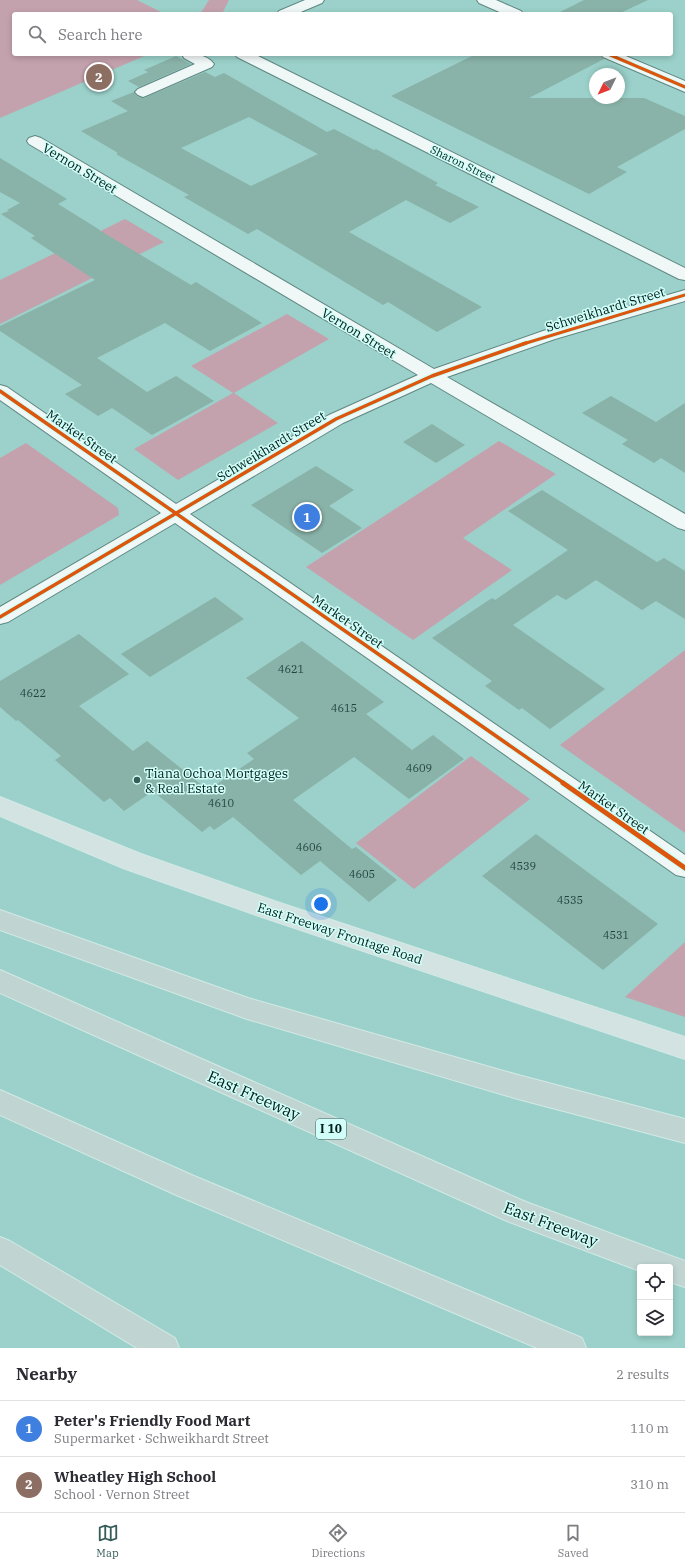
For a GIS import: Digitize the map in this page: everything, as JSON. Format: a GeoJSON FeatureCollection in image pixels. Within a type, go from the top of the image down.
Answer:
{"type":"FeatureCollection","features":[{"type":"Feature","properties":{"kind":"highway"},"geometry":{"type":"LineString","coordinates":[[0,920],[247,1008],[518,1087],[685,1131]]}},
{"type":"Feature","properties":{"kind":"highway","name":"East Freeway"},"geometry":{"type":"LineString","coordinates":[[0,981],[30,996],[517,1212],[657,1264]]}},
{"type":"Feature","properties":{"kind":"highway"},"geometry":{"type":"LineString","coordinates":[[0,1102],[184,1185],[571,1348]]}},
{"type":"Feature","properties":{"kind":"highway"},"geometry":{"type":"LineString","coordinates":[[0,1250],[164,1348]]}},
{"type":"Feature","properties":{"kind":"highway"},"geometry":{"type":"LineString","coordinates":[[673,1270],[685,1274]]}},
{"type":"Feature","properties":{"kind":"main road","name":"East Freeway Frontage Road"},"geometry":{"type":"LineString","coordinates":[[0,806],[139,864],[268,909],[685,1048]]}},
{"type":"Feature","properties":{"kind":"street"},"geometry":{"type":"LineString","coordinates":[[289,12],[317,0]]}},
{"type":"Feature","properties":{"kind":"street"},"geometry":{"type":"LineString","coordinates":[[484,0],[511,12]]}},
{"type":"Feature","properties":{"kind":"street"},"geometry":{"type":"LineString","coordinates":[[142,92],[207,64],[191,56]]}},
{"type":"Feature","properties":{"kind":"street","name":"Sharon Street"},"geometry":{"type":"LineString","coordinates":[[246,56],[685,275]]}},
{"type":"Feature","properties":{"kind":"street"},"geometry":{"type":"LineString","coordinates":[[613,56],[685,88]]}},
{"type":"Feature","properties":{"kind":"street","name":"Vernon Street"},"geometry":{"type":"LineString","coordinates":[[35,141],[432,376],[685,523]]}},
{"type":"Feature","properties":{"kind":"street","name":"Schweikhardt Street"},"geometry":{"type":"LineString","coordinates":[[0,617],[336,420],[432,376],[548,335],[685,295]]}},
{"type":"Feature","properties":{"kind":"street","name":"Market Street"},"geometry":{"type":"LineString","coordinates":[[0,392],[685,868]]}},
{"type":"Feature","properties":{"kind":"shaded area"},"geometry":{"type":"Polygon","coordinates":[[[0,0],[137,0],[161,12],[12,12],[12,56],[144,56],[0,118],[0,0]]]}},
{"type":"Feature","properties":{"kind":"shaded area"},"geometry":{"type":"Polygon","coordinates":[[[209,0],[229,0],[223,12],[201,12],[209,0]]]}},
{"type":"Feature","properties":{"kind":"shaded area"},"geometry":{"type":"Polygon","coordinates":[[[125,219],[164,242],[0,324],[0,280],[125,219]]]}},
{"type":"Feature","properties":{"kind":"shaded area"},"geometry":{"type":"Polygon","coordinates":[[[287,314],[329,339],[234,393],[278,423],[178,480],[134,449],[233,393],[191,366],[287,314]]]}},
{"type":"Feature","properties":{"kind":"shaded area"},"geometry":{"type":"Polygon","coordinates":[[[499,441],[556,474],[463,538],[512,570],[413,640],[306,567],[499,441]]]}},
{"type":"Feature","properties":{"kind":"shaded area"},"geometry":{"type":"Polygon","coordinates":[[[26,443],[118,508],[119,515],[0,585],[0,458],[26,443]]]}},
{"type":"Feature","properties":{"kind":"shaded area"},"geometry":{"type":"Polygon","coordinates":[[[685,650],[685,833],[560,745],[685,650]]]}},
{"type":"Feature","properties":{"kind":"shaded area"},"geometry":{"type":"Polygon","coordinates":[[[471,756],[530,799],[414,889],[356,843],[471,756]]]}},
{"type":"Feature","properties":{"kind":"shaded area"},"geometry":{"type":"Polygon","coordinates":[[[685,942],[685,1017],[625,997],[685,942]]]}},
{"type":"Feature","properties":{"kind":"building"},"geometry":{"type":"Polygon","coordinates":[[[584,0],[648,0],[622,12],[560,12],[584,0]]]}},
{"type":"Feature","properties":{"kind":"building"},"geometry":{"type":"Polygon","coordinates":[[[176,56],[191,64],[139,87],[128,81],[148,72],[144,70],[176,56]]]}},
{"type":"Feature","properties":{"kind":"building"},"geometry":{"type":"Polygon","coordinates":[[[472,56],[602,56],[604,59],[529,98],[589,98],[589,104],[625,104],[625,98],[644,98],[685,116],[685,129],[617,167],[627,172],[589,194],[391,96],[472,56]]]}},
{"type":"Feature","properties":{"kind":"building"},"geometry":{"type":"Polygon","coordinates":[[[205,72],[215,77],[224,73],[327,132],[334,129],[374,150],[376,149],[438,183],[435,185],[479,207],[450,223],[406,200],[349,232],[482,307],[437,332],[388,302],[383,305],[257,229],[248,234],[184,197],[189,195],[116,154],[118,153],[81,131],[128,111],[111,101],[134,92],[137,96],[144,98],[205,72]],[[249,117],[181,148],[251,186],[318,154],[249,117]]]}},
{"type":"Feature","properties":{"kind":"building"},"geometry":{"type":"Polygon","coordinates":[[[0,158],[67,199],[58,204],[99,230],[191,285],[196,282],[262,323],[210,351],[165,323],[97,358],[147,392],[176,376],[214,401],[152,435],[112,408],[98,416],[65,394],[82,385],[0,331],[0,326],[95,280],[31,238],[35,236],[1,214],[9,211],[7,210],[20,203],[0,192],[0,158]]]}},
{"type":"Feature","properties":{"kind":"building"},"geometry":{"type":"Polygon","coordinates":[[[611,396],[656,422],[685,403],[685,473],[661,458],[654,463],[622,444],[628,440],[582,413],[611,396]]]}},
{"type":"Feature","properties":{"kind":"building"},"geometry":{"type":"Polygon","coordinates":[[[432,424],[465,445],[436,463],[403,442],[432,424]]]}},
{"type":"Feature","properties":{"kind":"building"},"geometry":{"type":"Polygon","coordinates":[[[316,466],[354,490],[329,506],[362,528],[322,553],[251,505],[316,466]]]}},
{"type":"Feature","properties":{"kind":"building"},"geometry":{"type":"Polygon","coordinates":[[[542,490],[657,562],[664,558],[685,571],[685,619],[656,601],[642,610],[596,580],[566,600],[557,595],[513,625],[605,689],[550,729],[522,708],[519,710],[485,686],[492,681],[432,638],[492,598],[495,600],[568,550],[508,511],[542,490]]]}},
{"type":"Feature","properties":{"kind":"building"},"geometry":{"type":"Polygon","coordinates":[[[215,597],[244,619],[150,677],[121,654],[215,597]]]}},
{"type":"Feature","properties":{"kind":"building"},"geometry":{"type":"Polygon","coordinates":[[[79,634],[129,674],[79,706],[133,751],[147,741],[208,790],[254,759],[247,753],[299,718],[246,678],[302,641],[384,702],[366,714],[412,750],[433,735],[464,759],[409,799],[354,757],[293,800],[352,849],[356,847],[397,880],[369,902],[320,861],[301,875],[233,817],[214,830],[210,826],[202,832],[153,791],[124,811],[110,798],[104,802],[55,760],[61,756],[0,707],[0,681],[79,634]]]}},
{"type":"Feature","properties":{"kind":"building"},"geometry":{"type":"Polygon","coordinates":[[[536,834],[658,924],[603,970],[482,876],[536,834]]]}},
{"type":"Feature","properties":{"kind":"cycle path"},"geometry":{"type":"LineString","coordinates":[[613,56],[685,87]]}},
{"type":"Feature","properties":{"kind":"cycle path"},"geometry":{"type":"LineString","coordinates":[[0,617],[336,419],[432,376],[549,335],[685,295]]}},
{"type":"Feature","properties":{"kind":"cycle path"},"geometry":{"type":"LineString","coordinates":[[0,391],[685,868]]}},
{"type":"Feature","properties":{"kind":"place","name":"Wheatley High School"},"geometry":{"type":"Point","coordinates":[99,77]}},
{"type":"Feature","properties":{"kind":"place","name":"Peter's Friendly Food Mart"},"geometry":{"type":"Point","coordinates":[307,517]}},
{"type":"Feature","properties":{"kind":"place","name":"Tiana Ochoa Mortgages & Real Estate"},"geometry":{"type":"Point","coordinates":[137,780]}}]}
